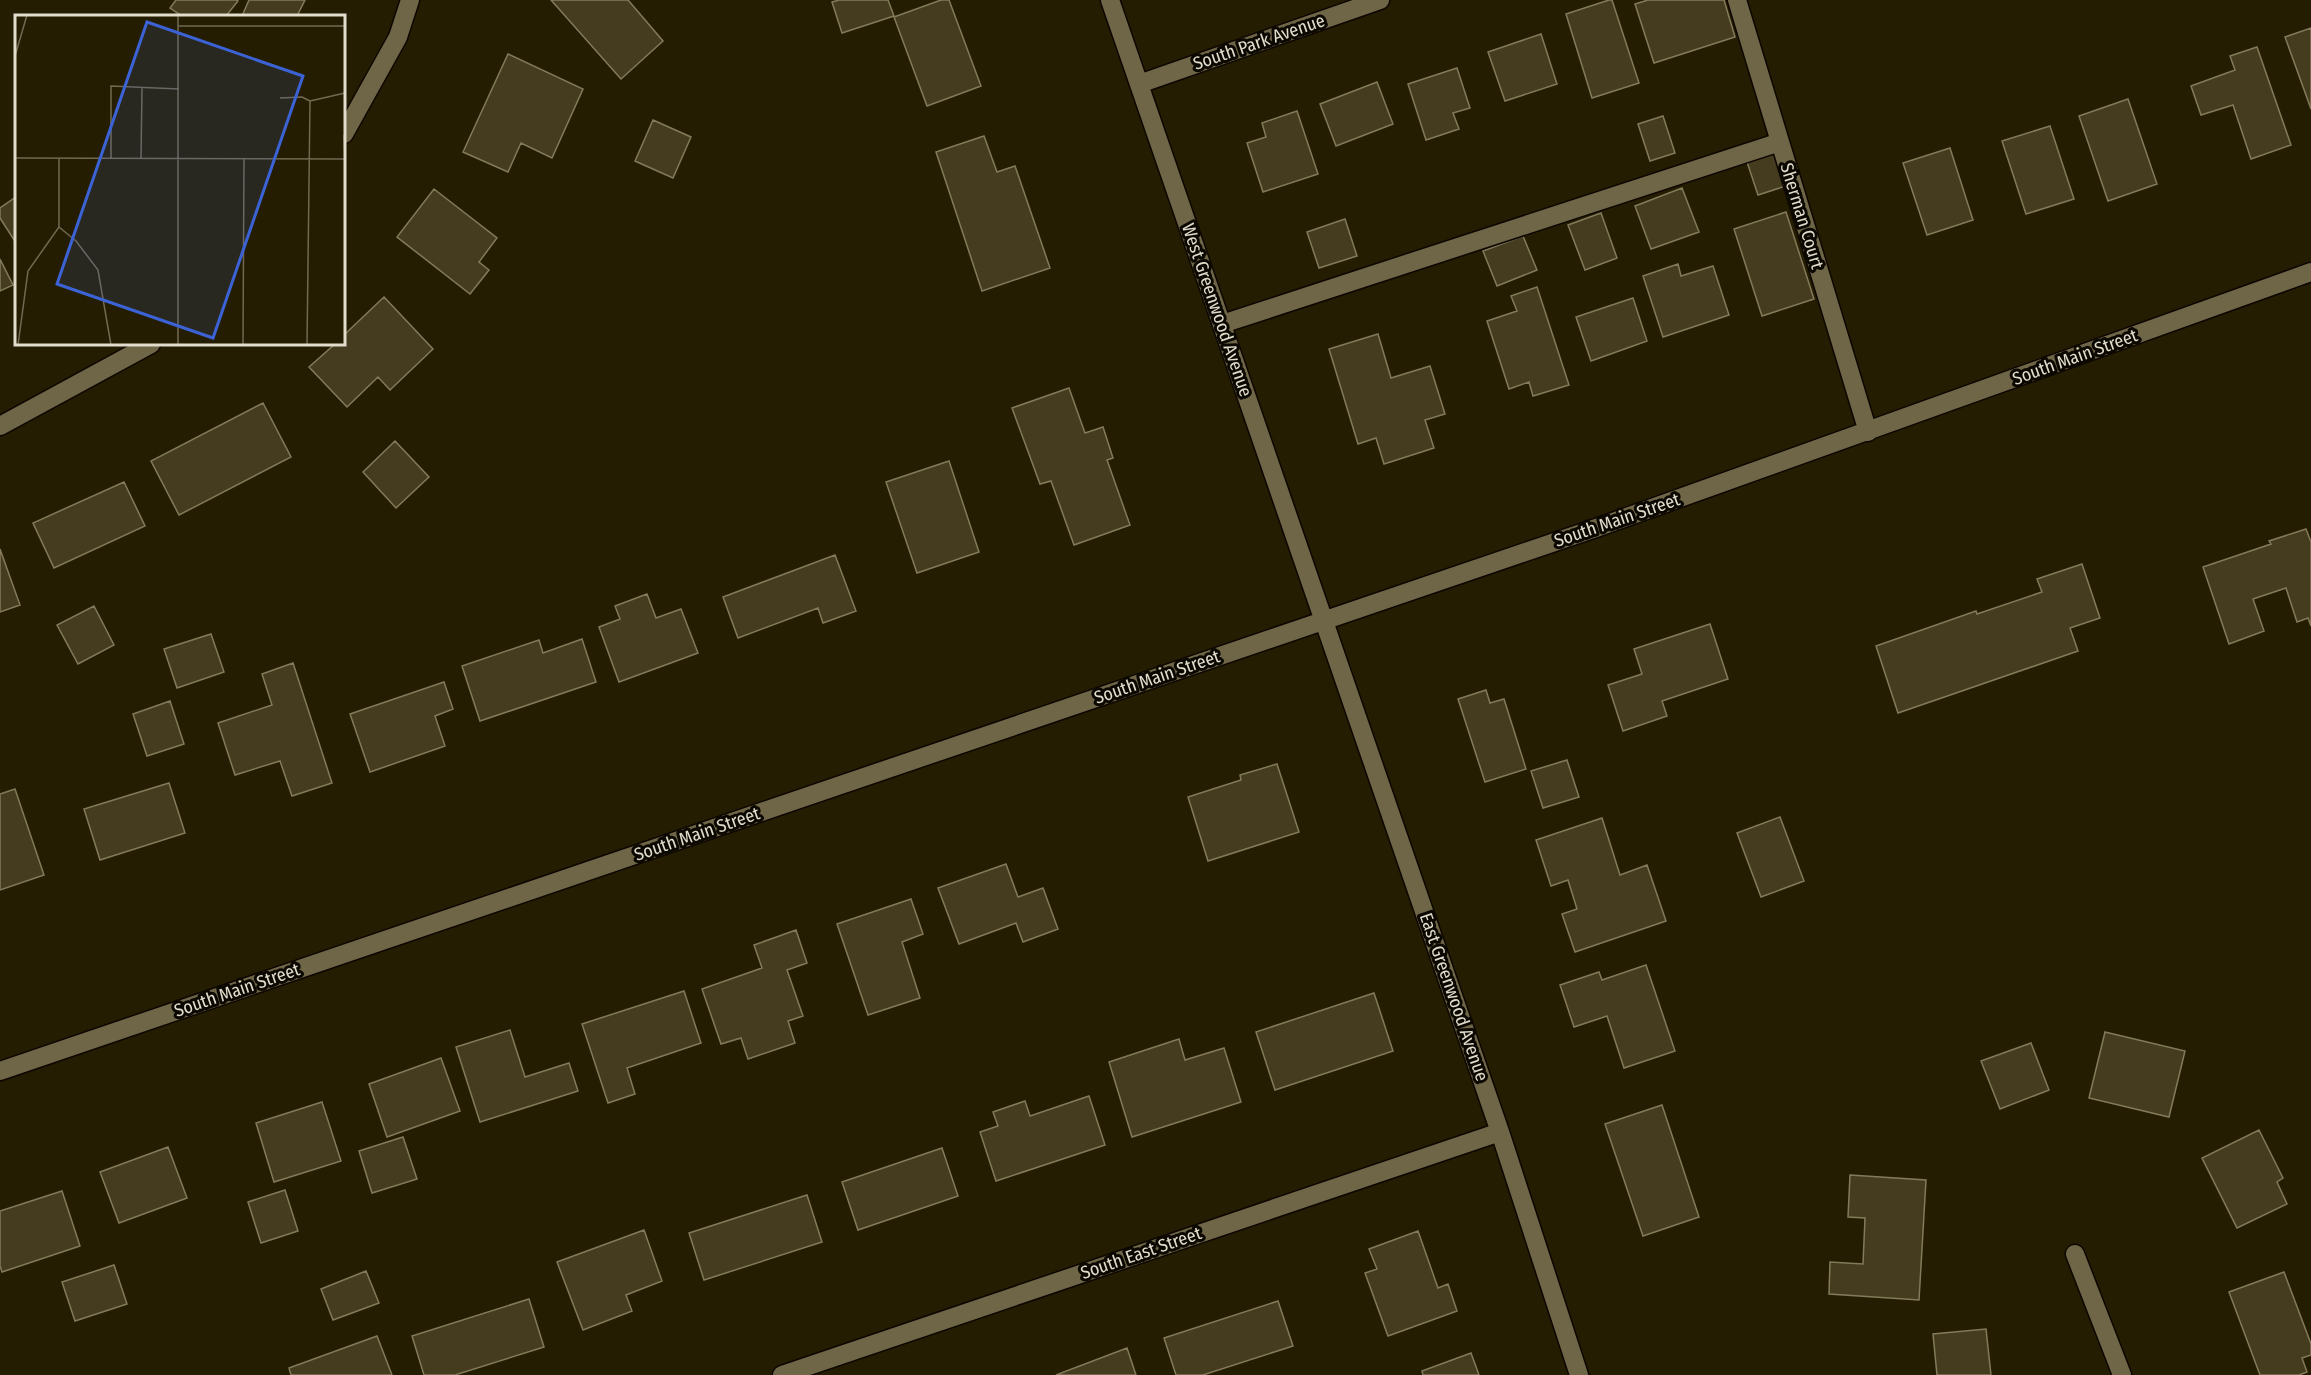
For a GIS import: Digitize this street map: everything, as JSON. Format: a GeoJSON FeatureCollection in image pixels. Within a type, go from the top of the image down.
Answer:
{"type":"FeatureCollection","features":[{"type":"Feature","properties":{"kind":"street"},"geometry":{"type":"LineString","coordinates":[[345,132],[398,37],[411,0]]}},
{"type":"Feature","properties":{"kind":"street","name":"West Greenwood Avenue"},"geometry":{"type":"LineString","coordinates":[[1110,0],[1324,620]]}},
{"type":"Feature","properties":{"kind":"street","name":"South Park Avenue"},"geometry":{"type":"LineString","coordinates":[[1138,84],[1380,0]]}},
{"type":"Feature","properties":{"kind":"street","name":"Sherman Court"},"geometry":{"type":"LineString","coordinates":[[1737,0],[1868,432]]}},
{"type":"Feature","properties":{"kind":"street"},"geometry":{"type":"LineString","coordinates":[[1222,324],[1780,142]]}},
{"type":"Feature","properties":{"kind":"street","name":"South Main Street"},"geometry":{"type":"LineString","coordinates":[[0,1071],[1596,528],[2311,272]]}},
{"type":"Feature","properties":{"kind":"street"},"geometry":{"type":"LineString","coordinates":[[0,426],[149,345]]}},
{"type":"Feature","properties":{"kind":"street","name":"East Greenwood Avenue"},"geometry":{"type":"LineString","coordinates":[[1324,620],[1500,1132],[1580,1375]]}},
{"type":"Feature","properties":{"kind":"street","name":"South East Street"},"geometry":{"type":"LineString","coordinates":[[782,1375],[1500,1132]]}},
{"type":"Feature","properties":{"kind":"street"},"geometry":{"type":"LineString","coordinates":[[2074,1254],[2122,1375]]}},
{"type":"Feature","properties":{"kind":"building"},"geometry":{"type":"Polygon","coordinates":[[[176,0],[238,1],[227,15],[180,15],[170,8],[176,0]]]}},
{"type":"Feature","properties":{"kind":"building"},"geometry":{"type":"Polygon","coordinates":[[[249,0],[305,0],[298,15],[242,15],[249,0]]]}},
{"type":"Feature","properties":{"kind":"building"},"geometry":{"type":"Polygon","coordinates":[[[551,0],[628,0],[663,41],[621,79],[551,0]]]}},
{"type":"Feature","properties":{"kind":"building"},"geometry":{"type":"Polygon","coordinates":[[[888,0],[894,16],[842,33],[832,2],[888,0]]]}},
{"type":"Feature","properties":{"kind":"building"},"geometry":{"type":"Polygon","coordinates":[[[941,0],[949,0],[981,86],[927,106],[894,17],[941,0]]]}},
{"type":"Feature","properties":{"kind":"building"},"geometry":{"type":"Polygon","coordinates":[[[1612,0],[1639,83],[1592,98],[1566,14],[1612,0]]]}},
{"type":"Feature","properties":{"kind":"building"},"geometry":{"type":"Polygon","coordinates":[[[1648,0],[1724,0],[1735,37],[1654,63],[1635,4],[1648,0]]]}},
{"type":"Feature","properties":{"kind":"building"},"geometry":{"type":"Polygon","coordinates":[[[2311,28],[2311,109],[2285,37],[2311,28]]]}},
{"type":"Feature","properties":{"kind":"building"},"geometry":{"type":"Polygon","coordinates":[[[1541,34],[1557,84],[1505,101],[1488,52],[1541,34]]]}},
{"type":"Feature","properties":{"kind":"building"},"geometry":{"type":"Polygon","coordinates":[[[2257,47],[2291,145],[2251,159],[2233,105],[2201,115],[2191,86],[2235,70],[2230,56],[2257,47]]]}},
{"type":"Feature","properties":{"kind":"building"},"geometry":{"type":"Polygon","coordinates":[[[508,54],[583,89],[552,158],[521,143],[508,172],[463,152],[508,54]]]}},
{"type":"Feature","properties":{"kind":"building"},"geometry":{"type":"Polygon","coordinates":[[[1457,68],[1470,108],[1453,113],[1459,129],[1426,140],[1408,84],[1457,68]]]}},
{"type":"Feature","properties":{"kind":"building"},"geometry":{"type":"Polygon","coordinates":[[[1377,82],[1393,124],[1336,146],[1320,104],[1377,82]]]}},
{"type":"Feature","properties":{"kind":"building"},"geometry":{"type":"Polygon","coordinates":[[[2128,99],[2157,184],[2108,201],[2079,116],[2128,99]]]}},
{"type":"Feature","properties":{"kind":"building"},"geometry":{"type":"Polygon","coordinates":[[[1297,111],[1318,174],[1263,192],[1247,143],[1266,137],[1262,123],[1297,111]]]}},
{"type":"Feature","properties":{"kind":"building"},"geometry":{"type":"Polygon","coordinates":[[[1663,116],[1675,153],[1650,161],[1638,124],[1663,116]]]}},
{"type":"Feature","properties":{"kind":"building"},"geometry":{"type":"Polygon","coordinates":[[[653,120],[691,137],[673,178],[635,161],[653,120]]]}},
{"type":"Feature","properties":{"kind":"building"},"geometry":{"type":"Polygon","coordinates":[[[2050,126],[2074,199],[2026,214],[2002,141],[2050,126]]]}},
{"type":"Feature","properties":{"kind":"building"},"geometry":{"type":"Polygon","coordinates":[[[984,136],[997,172],[1015,166],[1050,268],[982,291],[936,152],[984,136]]]}},
{"type":"Feature","properties":{"kind":"building"},"geometry":{"type":"Polygon","coordinates":[[[1950,148],[1973,220],[1927,235],[1903,163],[1950,148]]]}},
{"type":"Feature","properties":{"kind":"building"},"geometry":{"type":"Polygon","coordinates":[[[1781,150],[1792,184],[1758,195],[1747,162],[1781,150]]]}},
{"type":"Feature","properties":{"kind":"building"},"geometry":{"type":"Polygon","coordinates":[[[1682,188],[1699,232],[1651,249],[1635,206],[1682,188]]]}},
{"type":"Feature","properties":{"kind":"building"},"geometry":{"type":"Polygon","coordinates":[[[434,189],[497,238],[479,262],[489,270],[470,294],[397,237],[434,189]]]}},
{"type":"Feature","properties":{"kind":"building"},"geometry":{"type":"Polygon","coordinates":[[[15,198],[15,241],[0,218],[0,208],[15,198]]]}},
{"type":"Feature","properties":{"kind":"building"},"geometry":{"type":"Polygon","coordinates":[[[1786,212],[1814,299],[1762,316],[1734,229],[1786,212]]]}},
{"type":"Feature","properties":{"kind":"building"},"geometry":{"type":"Polygon","coordinates":[[[1601,213],[1617,258],[1585,270],[1568,225],[1601,213]]]}},
{"type":"Feature","properties":{"kind":"building"},"geometry":{"type":"Polygon","coordinates":[[[1345,219],[1357,256],[1319,268],[1307,232],[1345,219]]]}},
{"type":"Feature","properties":{"kind":"building"},"geometry":{"type":"Polygon","coordinates":[[[1523,236],[1537,270],[1497,286],[1483,251],[1523,236]]]}},
{"type":"Feature","properties":{"kind":"building"},"geometry":{"type":"Polygon","coordinates":[[[0,259],[13,285],[0,291],[0,259]]]}},
{"type":"Feature","properties":{"kind":"building"},"geometry":{"type":"Polygon","coordinates":[[[1678,264],[1681,276],[1713,266],[1729,315],[1663,337],[1643,276],[1678,264]]]}},
{"type":"Feature","properties":{"kind":"building"},"geometry":{"type":"Polygon","coordinates":[[[1537,287],[1569,385],[1533,396],[1529,382],[1509,389],[1487,321],[1517,311],[1511,296],[1537,287]]]}},
{"type":"Feature","properties":{"kind":"building"},"geometry":{"type":"Polygon","coordinates":[[[384,297],[433,349],[390,390],[378,377],[347,407],[309,367],[334,345],[345,345],[345,334],[384,297]]]}},
{"type":"Feature","properties":{"kind":"building"},"geometry":{"type":"Polygon","coordinates":[[[1633,298],[1647,341],[1591,361],[1576,317],[1633,298]]]}},
{"type":"Feature","properties":{"kind":"building"},"geometry":{"type":"Polygon","coordinates":[[[1378,334],[1391,378],[1430,366],[1445,414],[1425,420],[1434,448],[1384,464],[1376,438],[1358,444],[1329,349],[1378,334]]]}},
{"type":"Feature","properties":{"kind":"building"},"geometry":{"type":"Polygon","coordinates":[[[1069,388],[1085,433],[1103,427],[1113,458],[1107,460],[1130,525],[1074,545],[1051,481],[1040,484],[1012,408],[1069,388]]]}},
{"type":"Feature","properties":{"kind":"building"},"geometry":{"type":"Polygon","coordinates":[[[263,403],[291,457],[179,515],[151,461],[263,403]]]}},
{"type":"Feature","properties":{"kind":"building"},"geometry":{"type":"Polygon","coordinates":[[[395,441],[429,477],[396,508],[363,472],[395,441]]]}},
{"type":"Feature","properties":{"kind":"building"},"geometry":{"type":"Polygon","coordinates":[[[949,461],[979,552],[917,573],[886,482],[949,461]]]}},
{"type":"Feature","properties":{"kind":"building"},"geometry":{"type":"Polygon","coordinates":[[[124,482],[145,526],[54,568],[33,523],[124,482]]]}},
{"type":"Feature","properties":{"kind":"building"},"geometry":{"type":"Polygon","coordinates":[[[2306,529],[2311,542],[2311,626],[2308,618],[2297,622],[2286,588],[2253,599],[2264,631],[2229,644],[2203,567],[2271,544],[2269,541],[2306,529]]]}},
{"type":"Feature","properties":{"kind":"building"},"geometry":{"type":"Polygon","coordinates":[[[0,549],[20,605],[0,612],[0,549]]]}},
{"type":"Feature","properties":{"kind":"building"},"geometry":{"type":"Polygon","coordinates":[[[835,555],[856,611],[823,623],[818,608],[738,638],[723,597],[835,555]]]}},
{"type":"Feature","properties":{"kind":"building"},"geometry":{"type":"Polygon","coordinates":[[[2082,564],[2100,618],[2070,628],[2078,651],[1898,713],[1876,646],[1976,611],[1977,614],[2042,592],[2037,579],[2082,564]]]}},
{"type":"Feature","properties":{"kind":"building"},"geometry":{"type":"Polygon","coordinates":[[[647,594],[656,618],[681,609],[698,653],[619,682],[599,627],[620,619],[615,606],[647,594]]]}},
{"type":"Feature","properties":{"kind":"building"},"geometry":{"type":"Polygon","coordinates":[[[94,606],[114,645],[78,664],[57,625],[94,606]]]}},
{"type":"Feature","properties":{"kind":"building"},"geometry":{"type":"Polygon","coordinates":[[[1710,624],[1728,679],[1662,701],[1667,716],[1623,731],[1608,685],[1642,674],[1634,649],[1710,624]]]}},
{"type":"Feature","properties":{"kind":"building"},"geometry":{"type":"Polygon","coordinates":[[[211,634],[224,672],[177,688],[164,649],[211,634]]]}},
{"type":"Feature","properties":{"kind":"building"},"geometry":{"type":"Polygon","coordinates":[[[582,639],[596,682],[480,721],[462,666],[539,640],[543,653],[582,639]]]}},
{"type":"Feature","properties":{"kind":"building"},"geometry":{"type":"Polygon","coordinates":[[[293,663],[332,783],[292,796],[280,761],[235,775],[218,723],[272,705],[262,674],[293,663]]]}},
{"type":"Feature","properties":{"kind":"building"},"geometry":{"type":"Polygon","coordinates":[[[444,682],[453,709],[435,716],[445,746],[370,772],[350,714],[444,682]]]}},
{"type":"Feature","properties":{"kind":"building"},"geometry":{"type":"Polygon","coordinates":[[[1486,690],[1490,703],[1504,699],[1526,769],[1485,782],[1458,699],[1486,690]]]}},
{"type":"Feature","properties":{"kind":"building"},"geometry":{"type":"Polygon","coordinates":[[[170,701],[184,744],[147,756],[133,714],[170,701]]]}},
{"type":"Feature","properties":{"kind":"building"},"geometry":{"type":"Polygon","coordinates":[[[1567,760],[1579,797],[1543,808],[1531,771],[1567,760]]]}},
{"type":"Feature","properties":{"kind":"building"},"geometry":{"type":"Polygon","coordinates":[[[1277,764],[1299,832],[1208,861],[1188,797],[1241,780],[1240,775],[1277,764]]]}},
{"type":"Feature","properties":{"kind":"building"},"geometry":{"type":"Polygon","coordinates":[[[169,783],[185,833],[100,860],[84,809],[169,783]]]}},
{"type":"Feature","properties":{"kind":"building"},"geometry":{"type":"Polygon","coordinates":[[[15,789],[44,875],[0,890],[0,794],[15,789]]]}},
{"type":"Feature","properties":{"kind":"building"},"geometry":{"type":"Polygon","coordinates":[[[1780,817],[1804,881],[1761,897],[1737,833],[1780,817]]]}},
{"type":"Feature","properties":{"kind":"building"},"geometry":{"type":"Polygon","coordinates":[[[1602,818],[1620,875],[1647,865],[1666,921],[1575,952],[1562,914],[1577,909],[1568,880],[1551,886],[1536,840],[1602,818]]]}},
{"type":"Feature","properties":{"kind":"building"},"geometry":{"type":"Polygon","coordinates":[[[1006,864],[1018,897],[1043,888],[1058,929],[1023,942],[1016,923],[959,944],[938,888],[1006,864]]]}},
{"type":"Feature","properties":{"kind":"building"},"geometry":{"type":"Polygon","coordinates":[[[911,899],[923,934],[902,942],[920,998],[868,1015],[837,924],[911,899]]]}},
{"type":"Feature","properties":{"kind":"building"},"geometry":{"type":"Polygon","coordinates":[[[796,930],[807,963],[787,970],[803,1016],[788,1021],[795,1043],[748,1059],[741,1038],[721,1044],[702,989],[762,968],[754,945],[796,930]]]}},
{"type":"Feature","properties":{"kind":"building"},"geometry":{"type":"Polygon","coordinates":[[[1646,965],[1675,1051],[1624,1068],[1607,1016],[1574,1027],[1560,985],[1599,972],[1602,980],[1646,965]]]}},
{"type":"Feature","properties":{"kind":"building"},"geometry":{"type":"Polygon","coordinates":[[[684,991],[701,1043],[627,1068],[635,1094],[608,1103],[582,1024],[684,991]]]}},
{"type":"Feature","properties":{"kind":"building"},"geometry":{"type":"Polygon","coordinates":[[[1374,993],[1393,1051],[1275,1090],[1256,1032],[1374,993]]]}},
{"type":"Feature","properties":{"kind":"building"},"geometry":{"type":"Polygon","coordinates":[[[510,1030],[525,1077],[569,1063],[578,1091],[480,1122],[456,1047],[510,1030]]]}},
{"type":"Feature","properties":{"kind":"building"},"geometry":{"type":"Polygon","coordinates":[[[2105,1032],[2185,1051],[2169,1117],[2089,1098],[2105,1032]]]}},
{"type":"Feature","properties":{"kind":"building"},"geometry":{"type":"Polygon","coordinates":[[[1179,1039],[1185,1060],[1224,1048],[1241,1102],[1132,1137],[1109,1062],[1179,1039]]]}},
{"type":"Feature","properties":{"kind":"building"},"geometry":{"type":"Polygon","coordinates":[[[2031,1043],[2049,1090],[2000,1109],[1981,1061],[2031,1043]]]}},
{"type":"Feature","properties":{"kind":"building"},"geometry":{"type":"Polygon","coordinates":[[[441,1058],[460,1111],[387,1137],[369,1084],[441,1058]]]}},
{"type":"Feature","properties":{"kind":"building"},"geometry":{"type":"Polygon","coordinates":[[[1089,1096],[1105,1145],[996,1181],[980,1132],[998,1126],[993,1112],[1025,1101],[1030,1116],[1089,1096]]]}},
{"type":"Feature","properties":{"kind":"building"},"geometry":{"type":"Polygon","coordinates":[[[322,1102],[341,1161],[274,1182],[256,1123],[322,1102]]]}},
{"type":"Feature","properties":{"kind":"building"},"geometry":{"type":"Polygon","coordinates":[[[1662,1105],[1699,1217],[1643,1236],[1605,1124],[1662,1105]]]}},
{"type":"Feature","properties":{"kind":"building"},"geometry":{"type":"Polygon","coordinates":[[[2259,1130],[2283,1178],[2277,1182],[2287,1204],[2237,1228],[2202,1158],[2259,1130]]]}},
{"type":"Feature","properties":{"kind":"building"},"geometry":{"type":"Polygon","coordinates":[[[403,1137],[417,1179],[372,1193],[359,1151],[403,1137]]]}},
{"type":"Feature","properties":{"kind":"building"},"geometry":{"type":"Polygon","coordinates":[[[168,1147],[187,1198],[119,1223],[100,1172],[168,1147]]]}},
{"type":"Feature","properties":{"kind":"building"},"geometry":{"type":"Polygon","coordinates":[[[942,1148],[958,1196],[858,1230],[842,1182],[942,1148]]]}},
{"type":"Feature","properties":{"kind":"building"},"geometry":{"type":"Polygon","coordinates":[[[1850,1175],[1926,1180],[1919,1300],[1829,1294],[1830,1262],[1863,1264],[1865,1218],[1848,1217],[1850,1175]]]}},
{"type":"Feature","properties":{"kind":"building"},"geometry":{"type":"Polygon","coordinates":[[[285,1190],[298,1231],[261,1243],[248,1202],[285,1190]]]}},
{"type":"Feature","properties":{"kind":"building"},"geometry":{"type":"Polygon","coordinates":[[[62,1191],[80,1246],[2,1272],[0,1266],[0,1211],[62,1191]]]}},
{"type":"Feature","properties":{"kind":"building"},"geometry":{"type":"Polygon","coordinates":[[[807,1195],[822,1242],[704,1280],[689,1233],[807,1195]]]}},
{"type":"Feature","properties":{"kind":"building"},"geometry":{"type":"Polygon","coordinates":[[[644,1230],[662,1281],[626,1295],[632,1311],[583,1330],[557,1262],[644,1230]]]}},
{"type":"Feature","properties":{"kind":"building"},"geometry":{"type":"Polygon","coordinates":[[[1418,1231],[1438,1288],[1448,1284],[1457,1311],[1388,1336],[1365,1273],[1377,1269],[1369,1249],[1418,1231]]]}},
{"type":"Feature","properties":{"kind":"building"},"geometry":{"type":"Polygon","coordinates":[[[114,1265],[127,1304],[75,1321],[62,1282],[114,1265]]]}},
{"type":"Feature","properties":{"kind":"building"},"geometry":{"type":"Polygon","coordinates":[[[366,1271],[379,1303],[333,1320],[321,1289],[366,1271]]]}},
{"type":"Feature","properties":{"kind":"building"},"geometry":{"type":"Polygon","coordinates":[[[2284,1272],[2311,1344],[2311,1355],[2302,1358],[2307,1372],[2299,1375],[2260,1375],[2229,1292],[2284,1272]]]}},
{"type":"Feature","properties":{"kind":"building"},"geometry":{"type":"Polygon","coordinates":[[[529,1299],[544,1347],[455,1375],[424,1375],[412,1336],[529,1299]]]}},
{"type":"Feature","properties":{"kind":"building"},"geometry":{"type":"Polygon","coordinates":[[[1278,1301],[1293,1346],[1203,1375],[1176,1375],[1164,1338],[1278,1301]]]}},
{"type":"Feature","properties":{"kind":"building"},"geometry":{"type":"Polygon","coordinates":[[[1986,1329],[1991,1375],[1937,1375],[1933,1334],[1986,1329]]]}},
{"type":"Feature","properties":{"kind":"building"},"geometry":{"type":"Polygon","coordinates":[[[377,1336],[392,1375],[291,1375],[289,1368],[377,1336]]]}},
{"type":"Feature","properties":{"kind":"building"},"geometry":{"type":"Polygon","coordinates":[[[1127,1348],[1136,1375],[1056,1375],[1127,1348]]]}},
{"type":"Feature","properties":{"kind":"building"},"geometry":{"type":"Polygon","coordinates":[[[1471,1353],[1479,1375],[1423,1375],[1422,1371],[1471,1353]]]}}]}
